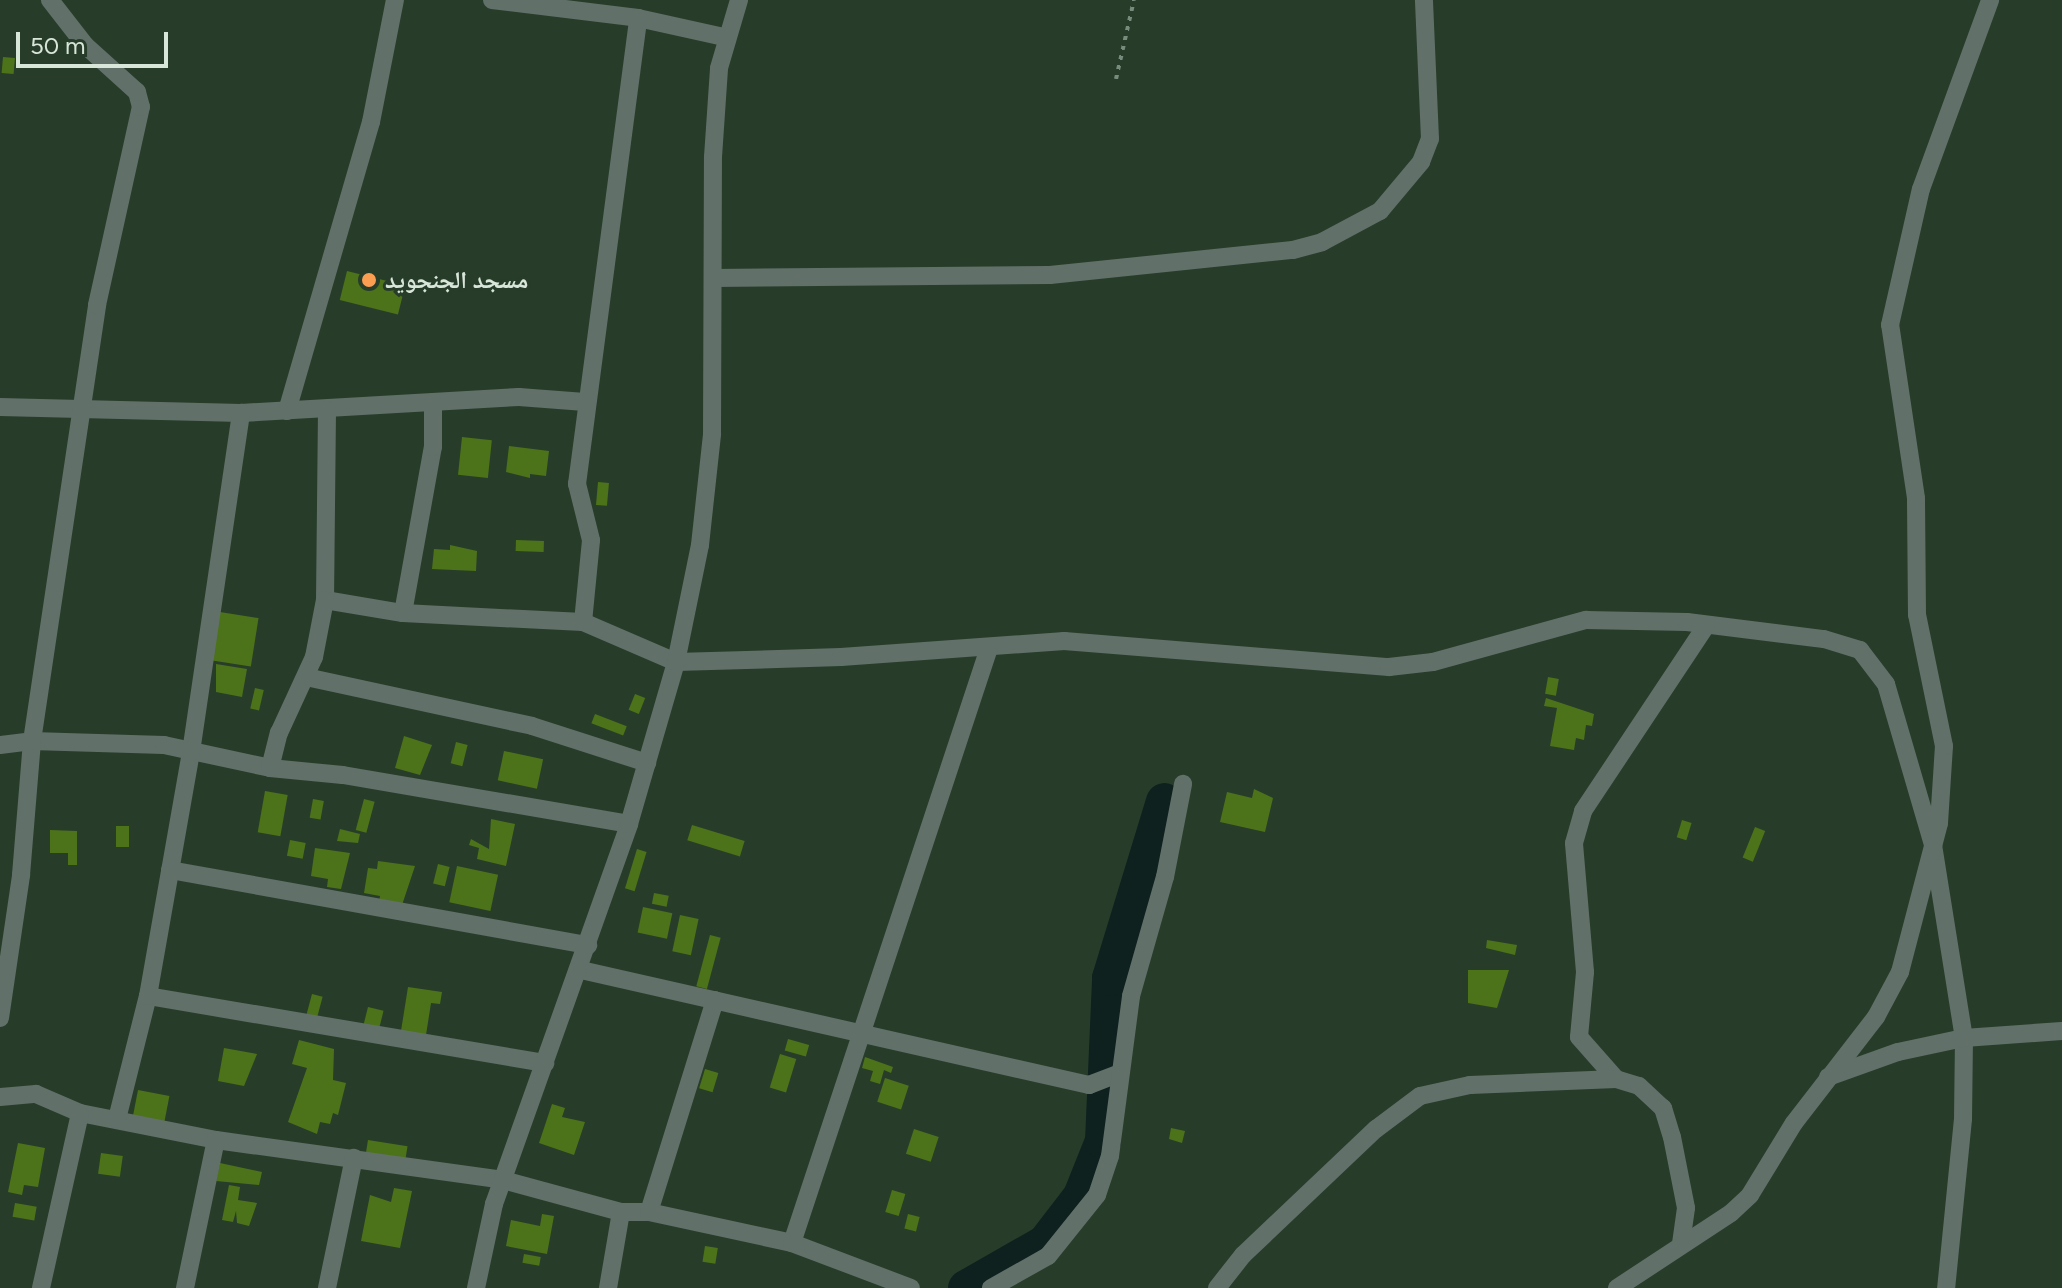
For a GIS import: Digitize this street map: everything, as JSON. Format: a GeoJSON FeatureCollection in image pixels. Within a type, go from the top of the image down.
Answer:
{"type":"FeatureCollection","features":[{"type":"Feature","properties":{"kind":"street"},"geometry":{"type":"LineString","coordinates":[[0,1018],[21,875],[32,741],[97,305],[141,97],[85,45],[50,0]]}},
{"type":"Feature","properties":{"kind":"street"},"geometry":{"type":"LineString","coordinates":[[287,411],[371,122],[395,0]]}},
{"type":"Feature","properties":{"kind":"street"},"geometry":{"type":"LineString","coordinates":[[492,0],[638,18],[724,37]]}},
{"type":"Feature","properties":{"kind":"street"},"geometry":{"type":"LineString","coordinates":[[476,1288],[503,1180],[581,970],[629,824],[676,662],[700,545],[712,434],[713,157],[724,37],[739,0]]}},
{"type":"Feature","properties":{"kind":"street"},"geometry":{"type":"LineString","coordinates":[[713,278],[1050,275],[1293,250],[1322,242],[1380,211],[1421,162],[1430,139],[1424,0]]}},
{"type":"Feature","properties":{"kind":"street"},"geometry":{"type":"LineString","coordinates":[[1617,1288],[1731,1213],[1750,1195],[1825,1078],[1876,1017],[1900,972],[1933,845],[1944,746],[1917,615],[1916,498],[1890,325],[1921,189],[1990,0]]}},
{"type":"Feature","properties":{"kind":"street"},"geometry":{"type":"LineString","coordinates":[[583,622],[591,540],[577,484],[585,402],[638,18]]}},
{"type":"Feature","properties":{"kind":"street"},"geometry":{"type":"LineString","coordinates":[[0,407],[241,413],[534,397],[585,402]]}},
{"type":"Feature","properties":{"kind":"street"},"geometry":{"type":"LineString","coordinates":[[403,613],[433,447],[433,402]]}},
{"type":"Feature","properties":{"kind":"street"},"geometry":{"type":"LineString","coordinates":[[270,768],[279,733],[319,644],[325,600],[327,410]]}},
{"type":"Feature","properties":{"kind":"street"},"geometry":{"type":"LineString","coordinates":[[117,1119],[148,996],[191,752],[241,413]]}},
{"type":"Feature","properties":{"kind":"street"},"geometry":{"type":"LineString","coordinates":[[325,600],[403,613],[583,622],[676,662],[989,648],[1064,641],[1389,667],[1433,662],[1586,620],[1706,626],[1824,639],[1860,650],[1870,659],[1886,684],[1933,845],[1964,1038],[1963,1119],[1946,1288]]}},
{"type":"Feature","properties":{"kind":"street"},"geometry":{"type":"LineString","coordinates":[[1616,1079],[1579,1037],[1585,972],[1574,843],[1583,811],[1706,626]]}},
{"type":"Feature","properties":{"kind":"street"},"geometry":{"type":"LineString","coordinates":[[792,1243],[858,1033],[989,648]]}},
{"type":"Feature","properties":{"kind":"street"},"geometry":{"type":"LineString","coordinates":[[306,677],[532,726],[647,763]]}},
{"type":"Feature","properties":{"kind":"street"},"geometry":{"type":"LineString","coordinates":[[0,745],[32,741],[128,742],[270,768],[343,775],[629,824]]}},
{"type":"Feature","properties":{"kind":"street"},"geometry":{"type":"LineString","coordinates":[[991,1288],[1048,1256],[1097,1195],[1110,1156],[1131,996],[1165,877],[1183,784]]}},
{"type":"Feature","properties":{"kind":"street"},"geometry":{"type":"LineString","coordinates":[[170,870],[588,945]]}},
{"type":"Feature","properties":{"kind":"street"},"geometry":{"type":"LineString","coordinates":[[581,970],[1089,1085],[1120,1073]]}},
{"type":"Feature","properties":{"kind":"street"},"geometry":{"type":"LineString","coordinates":[[148,996],[545,1063]]}},
{"type":"Feature","properties":{"kind":"street"},"geometry":{"type":"LineString","coordinates":[[649,1212],[715,1000]]}},
{"type":"Feature","properties":{"kind":"street"},"geometry":{"type":"LineString","coordinates":[[1825,1078],[1898,1052],[1964,1038],[2062,1031]]}},
{"type":"Feature","properties":{"kind":"street"},"geometry":{"type":"LineString","coordinates":[[1217,1288],[1331,1168],[1420,1096],[1470,1085],[1616,1079],[1639,1086],[1663,1108],[1686,1208],[1681,1244]]}},
{"type":"Feature","properties":{"kind":"street"},"geometry":{"type":"LineString","coordinates":[[0,1097],[52,1097],[80,1113],[216,1140],[503,1180],[621,1212],[649,1212],[792,1243],[911,1288]]}},
{"type":"Feature","properties":{"kind":"street"},"geometry":{"type":"LineString","coordinates":[[41,1288],[80,1113]]}},
{"type":"Feature","properties":{"kind":"street"},"geometry":{"type":"LineString","coordinates":[[185,1288],[216,1140]]}},
{"type":"Feature","properties":{"kind":"street"},"geometry":{"type":"LineString","coordinates":[[327,1288],[354,1158]]}},
{"type":"Feature","properties":{"kind":"street"},"geometry":{"type":"LineString","coordinates":[[608,1288],[621,1212]]}},
{"type":"Feature","properties":{"kind":"path"},"geometry":{"type":"LineString","coordinates":[[1116,79],[1134,0]]}},
{"type":"Feature","properties":{"kind":"building"},"geometry":{"type":"Polygon","coordinates":[[[3,57],[15,58],[14,74],[2,73],[3,57]]]}},
{"type":"Feature","properties":{"kind":"building"},"geometry":{"type":"Polygon","coordinates":[[[347,271],[405,286],[398,315],[340,300],[347,271]]]}},
{"type":"Feature","properties":{"kind":"building"},"geometry":{"type":"Polygon","coordinates":[[[462,437],[492,440],[488,478],[458,475],[462,437]]]}},
{"type":"Feature","properties":{"kind":"building"},"geometry":{"type":"Polygon","coordinates":[[[509,446],[549,451],[546,476],[530,474],[530,478],[506,472],[509,446]]]}},
{"type":"Feature","properties":{"kind":"building"},"geometry":{"type":"Polygon","coordinates":[[[598,482],[609,483],[607,506],[596,505],[598,482]]]}},
{"type":"Feature","properties":{"kind":"building"},"geometry":{"type":"Polygon","coordinates":[[[516,540],[544,541],[544,552],[516,551],[516,540]]]}},
{"type":"Feature","properties":{"kind":"building"},"geometry":{"type":"Polygon","coordinates":[[[450,545],[477,551],[476,571],[432,569],[434,549],[450,550],[450,545]]]}},
{"type":"Feature","properties":{"kind":"building"},"geometry":{"type":"Polygon","coordinates":[[[220,612],[259,618],[251,666],[212,660],[220,612]]]}},
{"type":"Feature","properties":{"kind":"building"},"geometry":{"type":"Polygon","coordinates":[[[216,664],[247,669],[242,697],[216,692],[216,664]]]}},
{"type":"Feature","properties":{"kind":"building"},"geometry":{"type":"Polygon","coordinates":[[[1548,677],[1559,679],[1556,696],[1545,694],[1548,677]]]}},
{"type":"Feature","properties":{"kind":"building"},"geometry":{"type":"Polygon","coordinates":[[[255,688],[264,690],[259,710],[250,708],[255,688]]]}},
{"type":"Feature","properties":{"kind":"building"},"geometry":{"type":"Polygon","coordinates":[[[635,694],[645,698],[639,714],[629,710],[635,694]]]}},
{"type":"Feature","properties":{"kind":"building"},"geometry":{"type":"Polygon","coordinates":[[[1546,698],[1594,714],[1592,726],[1586,725],[1584,740],[1576,738],[1574,750],[1550,746],[1557,708],[1544,706],[1546,698]]]}},
{"type":"Feature","properties":{"kind":"building"},"geometry":{"type":"Polygon","coordinates":[[[595,714],[627,726],[623,736],[591,723],[595,714]]]}},
{"type":"Feature","properties":{"kind":"building"},"geometry":{"type":"Polygon","coordinates":[[[404,736],[432,745],[420,775],[395,768],[404,736]]]}},
{"type":"Feature","properties":{"kind":"building"},"geometry":{"type":"Polygon","coordinates":[[[456,742],[468,745],[462,766],[451,763],[456,742]]]}},
{"type":"Feature","properties":{"kind":"building"},"geometry":{"type":"Polygon","coordinates":[[[504,751],[543,759],[537,789],[498,780],[504,751]]]}},
{"type":"Feature","properties":{"kind":"building"},"geometry":{"type":"Polygon","coordinates":[[[1254,789],[1273,798],[1265,832],[1220,822],[1227,792],[1252,798],[1254,789]]]}},
{"type":"Feature","properties":{"kind":"building"},"geometry":{"type":"Polygon","coordinates":[[[265,791],[288,795],[280,836],[258,832],[265,791]]]}},
{"type":"Feature","properties":{"kind":"building"},"geometry":{"type":"Polygon","coordinates":[[[313,799],[324,801],[321,820],[310,818],[313,799]]]}},
{"type":"Feature","properties":{"kind":"building"},"geometry":{"type":"Polygon","coordinates":[[[364,799],[375,802],[366,833],[356,830],[364,799]]]}},
{"type":"Feature","properties":{"kind":"building"},"geometry":{"type":"Polygon","coordinates":[[[491,819],[515,824],[506,866],[477,859],[479,848],[469,845],[471,839],[489,849],[491,819]]]}},
{"type":"Feature","properties":{"kind":"building"},"geometry":{"type":"Polygon","coordinates":[[[1682,820],[1692,823],[1686,840],[1677,837],[1682,820]]]}},
{"type":"Feature","properties":{"kind":"building"},"geometry":{"type":"Polygon","coordinates":[[[692,825],[745,841],[740,856],[687,840],[692,825]]]}},
{"type":"Feature","properties":{"kind":"building"},"geometry":{"type":"Polygon","coordinates":[[[116,826],[129,826],[129,847],[116,847],[116,826]]]}},
{"type":"Feature","properties":{"kind":"building"},"geometry":{"type":"Polygon","coordinates":[[[1755,827],[1765,831],[1753,862],[1743,858],[1755,827]]]}},
{"type":"Feature","properties":{"kind":"building"},"geometry":{"type":"Polygon","coordinates":[[[340,829],[360,834],[358,843],[337,841],[340,829]]]}},
{"type":"Feature","properties":{"kind":"building"},"geometry":{"type":"Polygon","coordinates":[[[50,830],[77,831],[77,865],[68,865],[68,853],[50,853],[50,830]]]}},
{"type":"Feature","properties":{"kind":"building"},"geometry":{"type":"Polygon","coordinates":[[[290,840],[306,843],[303,859],[287,856],[290,840]]]}},
{"type":"Feature","properties":{"kind":"building"},"geometry":{"type":"Polygon","coordinates":[[[315,848],[350,853],[341,889],[327,887],[328,879],[311,876],[315,848]]]}},
{"type":"Feature","properties":{"kind":"building"},"geometry":{"type":"Polygon","coordinates":[[[637,849],[647,852],[635,891],[625,888],[637,849]]]}},
{"type":"Feature","properties":{"kind":"building"},"geometry":{"type":"Polygon","coordinates":[[[378,861],[415,866],[401,908],[379,904],[380,896],[364,893],[368,868],[377,869],[378,861]]]}},
{"type":"Feature","properties":{"kind":"building"},"geometry":{"type":"Polygon","coordinates":[[[438,864],[450,867],[445,886],[433,883],[438,864]]]}},
{"type":"Feature","properties":{"kind":"building"},"geometry":{"type":"Polygon","coordinates":[[[457,866],[498,875],[490,911],[449,902],[457,866]]]}},
{"type":"Feature","properties":{"kind":"building"},"geometry":{"type":"Polygon","coordinates":[[[654,893],[669,896],[667,907],[652,904],[654,893]]]}},
{"type":"Feature","properties":{"kind":"building"},"geometry":{"type":"Polygon","coordinates":[[[643,907],[672,913],[667,939],[638,932],[643,907]]]}},
{"type":"Feature","properties":{"kind":"building"},"geometry":{"type":"Polygon","coordinates":[[[680,915],[699,919],[691,955],[672,951],[680,915]]]}},
{"type":"Feature","properties":{"kind":"building"},"geometry":{"type":"Polygon","coordinates":[[[710,935],[721,938],[707,989],[696,986],[710,935]]]}},
{"type":"Feature","properties":{"kind":"building"},"geometry":{"type":"Polygon","coordinates":[[[1487,940],[1517,945],[1515,955],[1486,948],[1487,940]]]}},
{"type":"Feature","properties":{"kind":"building"},"geometry":{"type":"Polygon","coordinates":[[[1468,970],[1509,970],[1497,1008],[1468,1003],[1468,970]]]}},
{"type":"Feature","properties":{"kind":"building"},"geometry":{"type":"Polygon","coordinates":[[[408,987],[442,992],[440,1004],[431,1003],[426,1035],[401,1031],[408,987]]]}},
{"type":"Feature","properties":{"kind":"building"},"geometry":{"type":"Polygon","coordinates":[[[312,994],[323,997],[317,1019],[306,1016],[312,994]]]}},
{"type":"Feature","properties":{"kind":"building"},"geometry":{"type":"Polygon","coordinates":[[[368,1007],[384,1011],[379,1029],[363,1025],[368,1007]]]}},
{"type":"Feature","properties":{"kind":"building"},"geometry":{"type":"Polygon","coordinates":[[[788,1039],[809,1045],[806,1057],[785,1051],[788,1039]]]}},
{"type":"Feature","properties":{"kind":"building"},"geometry":{"type":"Polygon","coordinates":[[[299,1040],[334,1049],[333,1080],[346,1083],[338,1115],[333,1113],[330,1124],[320,1122],[317,1134],[288,1122],[307,1068],[292,1064],[299,1040]]]}},
{"type":"Feature","properties":{"kind":"building"},"geometry":{"type":"Polygon","coordinates":[[[224,1048],[257,1054],[244,1086],[218,1081],[224,1048]]]}},
{"type":"Feature","properties":{"kind":"building"},"geometry":{"type":"Polygon","coordinates":[[[780,1054],[796,1059],[786,1092],[770,1087],[780,1054]]]}},
{"type":"Feature","properties":{"kind":"building"},"geometry":{"type":"Polygon","coordinates":[[[865,1057],[893,1067],[891,1073],[884,1070],[880,1084],[870,1081],[873,1071],[862,1068],[865,1057]]]}},
{"type":"Feature","properties":{"kind":"building"},"geometry":{"type":"Polygon","coordinates":[[[705,1069],[718,1073],[713,1092],[699,1088],[705,1069]]]}},
{"type":"Feature","properties":{"kind":"building"},"geometry":{"type":"Polygon","coordinates":[[[885,1078],[909,1086],[901,1110],[877,1102],[885,1078]]]}},
{"type":"Feature","properties":{"kind":"building"},"geometry":{"type":"Polygon","coordinates":[[[138,1090],[169,1096],[164,1123],[133,1117],[138,1090]]]}},
{"type":"Feature","properties":{"kind":"building"},"geometry":{"type":"Polygon","coordinates":[[[552,1104],[565,1108],[562,1117],[585,1122],[574,1155],[539,1143],[552,1104]]]}},
{"type":"Feature","properties":{"kind":"building"},"geometry":{"type":"Polygon","coordinates":[[[1171,1128],[1185,1131],[1182,1143],[1169,1139],[1171,1128]]]}},
{"type":"Feature","properties":{"kind":"building"},"geometry":{"type":"Polygon","coordinates":[[[914,1129],[939,1137],[931,1162],[906,1154],[914,1129]]]}},
{"type":"Feature","properties":{"kind":"building"},"geometry":{"type":"Polygon","coordinates":[[[368,1140],[408,1146],[405,1159],[366,1153],[368,1140]]]}},
{"type":"Feature","properties":{"kind":"building"},"geometry":{"type":"Polygon","coordinates":[[[18,1143],[45,1148],[38,1187],[24,1185],[22,1195],[8,1192],[18,1143]]]}},
{"type":"Feature","properties":{"kind":"building"},"geometry":{"type":"Polygon","coordinates":[[[101,1153],[123,1156],[120,1177],[98,1174],[101,1153]]]}},
{"type":"Feature","properties":{"kind":"building"},"geometry":{"type":"Polygon","coordinates":[[[220,1163],[262,1172],[259,1185],[216,1181],[220,1163]]]}},
{"type":"Feature","properties":{"kind":"building"},"geometry":{"type":"Polygon","coordinates":[[[229,1185],[240,1187],[238,1200],[257,1203],[249,1226],[237,1223],[236,1211],[233,1222],[222,1220],[229,1185]]]}},
{"type":"Feature","properties":{"kind":"building"},"geometry":{"type":"Polygon","coordinates":[[[394,1188],[412,1191],[400,1248],[361,1241],[370,1195],[391,1202],[394,1188]]]}},
{"type":"Feature","properties":{"kind":"building"},"geometry":{"type":"Polygon","coordinates":[[[892,1190],[905,1194],[899,1216],[885,1212],[892,1190]]]}},
{"type":"Feature","properties":{"kind":"building"},"geometry":{"type":"Polygon","coordinates":[[[15,1203],[37,1207],[34,1221],[13,1217],[15,1203]]]}},
{"type":"Feature","properties":{"kind":"building"},"geometry":{"type":"Polygon","coordinates":[[[542,1214],[554,1216],[547,1254],[506,1246],[511,1220],[540,1226],[542,1214]]]}},
{"type":"Feature","properties":{"kind":"building"},"geometry":{"type":"Polygon","coordinates":[[[908,1214],[920,1217],[916,1231],[904,1229],[908,1214]]]}},
{"type":"Feature","properties":{"kind":"building"},"geometry":{"type":"Polygon","coordinates":[[[705,1246],[718,1248],[715,1264],[702,1262],[705,1246]]]}},
{"type":"Feature","properties":{"kind":"building"},"geometry":{"type":"Polygon","coordinates":[[[524,1254],[541,1257],[539,1266],[522,1263],[524,1254]]]}},
{"type":"Feature","properties":{"kind":"waterway"},"geometry":{"type":"LineString","coordinates":[[966,1288],[1045,1243],[1081,1196],[1103,1141],[1110,978],[1164,801]]}},
{"type":"Feature","properties":{"kind":"place","name":"مسجد الجنجويد"},"geometry":{"type":"Point","coordinates":[369,280]}}]}
